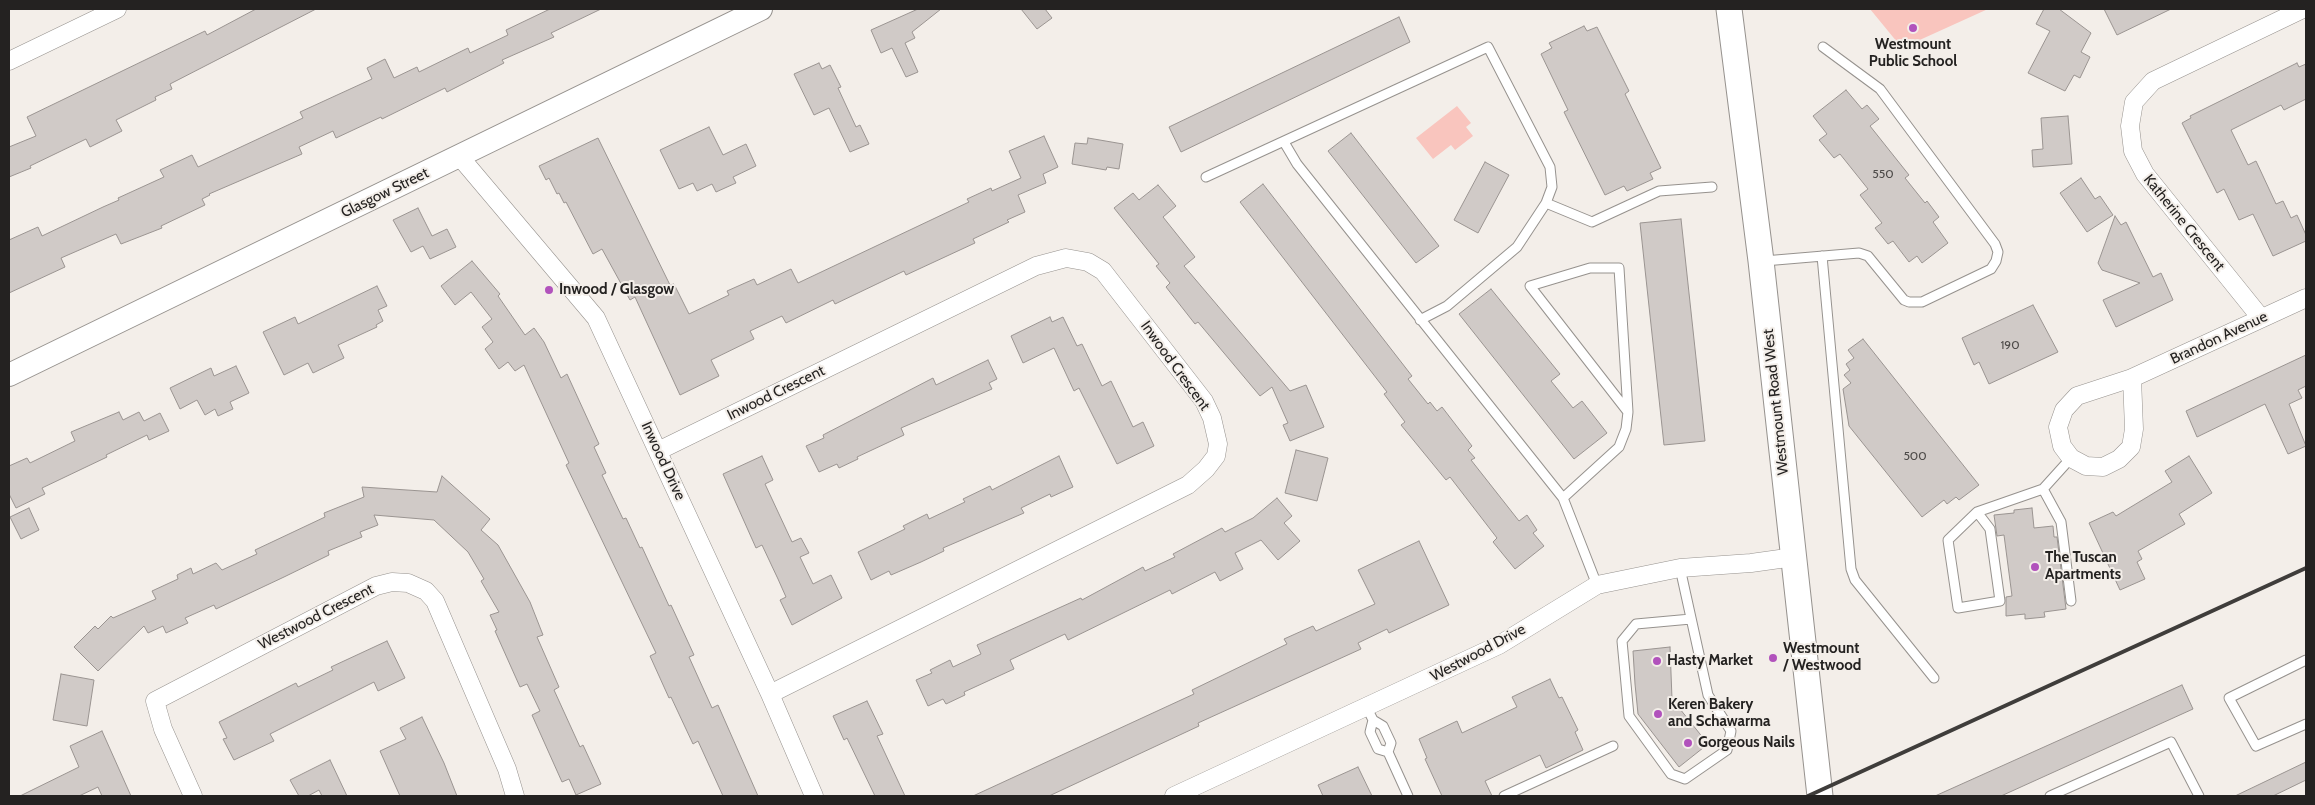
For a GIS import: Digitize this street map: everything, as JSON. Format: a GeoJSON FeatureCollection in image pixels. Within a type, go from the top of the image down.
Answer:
{"type":"FeatureCollection","features":[{"type":"Feature","properties":{"kind":"main road","name":"Westmount Road West"},"geometry":{"type":"LineString","coordinates":[[1729,9],[1761,261],[1820,796]]}},
{"type":"Feature","properties":{"kind":"street"},"geometry":{"type":"LineString","coordinates":[[9,61],[117,9]]}},
{"type":"Feature","properties":{"kind":"street","name":"Glasgow Street"},"geometry":{"type":"LineString","coordinates":[[9,375],[761,9]]}},
{"type":"Feature","properties":{"kind":"street","name":"Katherine Crescent"},"geometry":{"type":"LineString","coordinates":[[2261,318],[2144,174],[2133,151],[2130,126],[2134,102],[2153,81],[2303,9]]}},
{"type":"Feature","properties":{"kind":"street","name":"Inwood Drive"},"geometry":{"type":"LineString","coordinates":[[460,157],[596,318],[770,694],[814,796]]}},
{"type":"Feature","properties":{"kind":"street","name":"Inwood Crescent"},"geometry":{"type":"LineString","coordinates":[[658,451],[1036,266],[1066,258],[1088,262],[1103,270],[1204,401],[1212,418],[1218,444],[1216,456],[1206,469],[1188,485],[770,694]]}},
{"type":"Feature","properties":{"kind":"street","name":"Brandon Avenue"},"geometry":{"type":"LineString","coordinates":[[2071,458],[2062,446],[2058,427],[2064,410],[2077,396],[2132,378],[2306,298]]}},
{"type":"Feature","properties":{"kind":"street"},"geometry":{"type":"LineString","coordinates":[[2071,458],[2086,466],[2102,467],[2119,460],[2130,447],[2134,429],[2132,378]]}},
{"type":"Feature","properties":{"kind":"street","name":"Westwood Drive"},"geometry":{"type":"LineString","coordinates":[[1174,796],[1370,714],[1499,645],[1598,585],[1680,568],[1751,563],[1794,557]]}},
{"type":"Feature","properties":{"kind":"street","name":"Westwood Crescent"},"geometry":{"type":"LineString","coordinates":[[193,796],[163,729],[156,701],[376,586],[392,582],[408,583],[426,591],[435,601],[507,769],[515,796]]}},
{"type":"Feature","properties":{"kind":"lane"},"geometry":{"type":"LineString","coordinates":[[1206,177],[1488,47],[1550,167],[1552,187],[1546,203],[1517,247],[1446,306],[1420,320]]}},
{"type":"Feature","properties":{"kind":"lane"},"geometry":{"type":"LineString","coordinates":[[1761,261],[1859,253],[1868,256],[1904,300],[1922,302],[1991,269],[1996,261],[1998,252],[1996,244],[1880,89],[1823,47]]}},
{"type":"Feature","properties":{"kind":"lane"},"geometry":{"type":"LineString","coordinates":[[1284,142],[1296,164],[1563,498],[1598,585]]}},
{"type":"Feature","properties":{"kind":"lane"},"geometry":{"type":"LineString","coordinates":[[1546,203],[1592,222],[1659,191],[1712,187]]}},
{"type":"Feature","properties":{"kind":"lane"},"geometry":{"type":"LineString","coordinates":[[1822,256],[1851,569],[1854,580],[1934,678]]}},
{"type":"Feature","properties":{"kind":"lane"},"geometry":{"type":"LineString","coordinates":[[1563,498],[1619,447],[1626,429],[1628,412],[1619,268],[1590,268],[1530,286],[1628,412]]}},
{"type":"Feature","properties":{"kind":"lane"},"geometry":{"type":"LineString","coordinates":[[1977,512],[1990,529],[2000,600],[1958,608],[1948,540],[1977,512],[2043,489],[2071,458]]}},
{"type":"Feature","properties":{"kind":"lane"},"geometry":{"type":"LineString","coordinates":[[2043,489],[2060,522],[2071,602]]}},
{"type":"Feature","properties":{"kind":"lane"},"geometry":{"type":"LineString","coordinates":[[1680,568],[1692,619],[1708,695],[1731,731],[1727,750],[1685,779],[1671,774],[1629,716],[1622,641],[1636,624],[1692,619]]}},
{"type":"Feature","properties":{"kind":"lane"},"geometry":{"type":"LineString","coordinates":[[2306,660],[2229,698],[2256,746],[2306,724]]}},
{"type":"Feature","properties":{"kind":"lane"},"geometry":{"type":"LineString","coordinates":[[1370,714],[1370,732],[1378,749],[1388,752]]}},
{"type":"Feature","properties":{"kind":"lane"},"geometry":{"type":"LineString","coordinates":[[1370,714],[1383,726],[1392,742],[1388,752],[1408,796]]}},
{"type":"Feature","properties":{"kind":"lane"},"geometry":{"type":"LineString","coordinates":[[2050,796],[2171,742],[2199,796]]}},
{"type":"Feature","properties":{"kind":"lane"},"geometry":{"type":"LineString","coordinates":[[1504,796],[1613,746]]}},
{"type":"Feature","properties":{"kind":"shaded area","name":"Westmount Public School"},"geometry":{"type":"Polygon","coordinates":[[[1870,9],[1988,9],[1902,48],[1870,9]]]}},
{"type":"Feature","properties":{"kind":"shaded area"},"geometry":{"type":"Polygon","coordinates":[[[1457,106],[1471,123],[1466,127],[1473,136],[1455,150],[1451,145],[1433,159],[1416,138],[1457,106]]]}},
{"type":"Feature","properties":{"kind":"building"},"geometry":{"type":"Polygon","coordinates":[[[256,9],[316,9],[170,84],[172,89],[155,97],[156,100],[116,120],[122,131],[90,147],[86,139],[30,166],[31,168],[9,177],[9,147],[36,136],[27,117],[205,31],[207,35],[256,9]]]}},
{"type":"Feature","properties":{"kind":"building"},"geometry":{"type":"Polygon","coordinates":[[[550,9],[601,9],[551,33],[554,37],[502,60],[504,63],[447,92],[445,88],[382,119],[381,117],[336,138],[333,131],[299,147],[302,154],[209,194],[202,199],[205,205],[161,226],[162,228],[121,244],[116,234],[61,258],[65,267],[9,293],[9,240],[38,227],[42,236],[164,177],[160,170],[192,155],[198,167],[303,118],[300,112],[372,79],[367,68],[385,59],[394,78],[417,67],[419,72],[468,48],[470,53],[508,35],[506,30],[550,9]]]}},
{"type":"Feature","properties":{"kind":"building"},"geometry":{"type":"Polygon","coordinates":[[[918,9],[941,9],[912,32],[915,38],[905,43],[918,72],[906,77],[892,48],[881,53],[871,30],[918,9]]]}},
{"type":"Feature","properties":{"kind":"building"},"geometry":{"type":"Polygon","coordinates":[[[1021,9],[1045,9],[1052,18],[1037,29],[1021,9]]]}},
{"type":"Feature","properties":{"kind":"building"},"geometry":{"type":"Polygon","coordinates":[[[2044,9],[2059,9],[2091,33],[2081,52],[2090,57],[2080,78],[2074,75],[2065,91],[2028,73],[2050,31],[2036,24],[2044,9]]]}},
{"type":"Feature","properties":{"kind":"building"},"geometry":{"type":"Polygon","coordinates":[[[2104,9],[2171,9],[2117,35],[2104,9]]]}},
{"type":"Feature","properties":{"kind":"building"},"geometry":{"type":"Polygon","coordinates":[[[1399,17],[1410,42],[1181,152],[1169,127],[1399,17]]]}},
{"type":"Feature","properties":{"kind":"building"},"geometry":{"type":"Polygon","coordinates":[[[1584,26],[1587,31],[1597,27],[1629,91],[1625,94],[1661,168],[1650,173],[1653,179],[1627,191],[1624,186],[1605,195],[1564,112],[1568,110],[1541,54],[1552,48],[1549,43],[1584,26]]]}},
{"type":"Feature","properties":{"kind":"building"},"geometry":{"type":"Polygon","coordinates":[[[819,63],[822,69],[830,65],[841,87],[838,88],[856,127],[860,125],[869,144],[850,152],[829,108],[814,115],[794,74],[819,63]]]}},
{"type":"Feature","properties":{"kind":"building"},"geometry":{"type":"Polygon","coordinates":[[[2297,63],[2299,67],[2306,64],[2306,99],[2284,110],[2281,105],[2231,130],[2248,165],[2256,161],[2276,204],[2283,201],[2291,218],[2297,215],[2306,235],[2306,241],[2273,256],[2253,214],[2239,220],[2224,189],[2217,193],[2182,123],[2191,118],[2190,116],[2297,63]]]}},
{"type":"Feature","properties":{"kind":"building"},"geometry":{"type":"Polygon","coordinates":[[[1846,90],[1862,109],[1867,105],[1879,119],[1870,126],[1909,175],[1905,178],[1939,217],[1933,222],[1948,243],[1922,263],[1917,256],[1909,262],[1893,241],[1888,244],[1875,228],[1882,223],[1860,195],[1868,189],[1840,154],[1834,158],[1819,140],[1827,134],[1813,116],[1846,90]]]}},
{"type":"Feature","properties":{"kind":"building"},"geometry":{"type":"Polygon","coordinates":[[[2068,116],[2072,164],[2033,167],[2032,150],[2043,149],[2041,118],[2068,116]]]}},
{"type":"Feature","properties":{"kind":"building"},"geometry":{"type":"Polygon","coordinates":[[[709,127],[723,155],[746,144],[756,166],[733,177],[736,183],[716,192],[712,184],[697,191],[693,183],[679,189],[660,150],[709,127]]]}},
{"type":"Feature","properties":{"kind":"building"},"geometry":{"type":"Polygon","coordinates":[[[1351,133],[1439,246],[1416,263],[1328,151],[1351,133]]]}},
{"type":"Feature","properties":{"kind":"building"},"geometry":{"type":"Polygon","coordinates":[[[1044,136],[1058,167],[1043,174],[1046,183],[1018,195],[1025,212],[1007,220],[1009,222],[973,239],[975,243],[906,275],[904,271],[835,304],[833,300],[786,323],[782,316],[750,331],[754,339],[711,360],[719,376],[680,395],[635,297],[630,300],[602,249],[593,254],[566,202],[564,203],[559,193],[557,194],[549,178],[546,180],[539,166],[598,138],[670,285],[674,284],[689,314],[729,295],[727,291],[754,279],[757,285],[791,269],[798,283],[969,202],[967,199],[991,188],[992,191],[1021,178],[1009,151],[1044,136]]]}},
{"type":"Feature","properties":{"kind":"building"},"geometry":{"type":"Polygon","coordinates":[[[1088,138],[1123,144],[1119,169],[1107,167],[1106,170],[1072,164],[1075,143],[1087,144],[1088,138]]]}},
{"type":"Feature","properties":{"kind":"building"},"geometry":{"type":"Polygon","coordinates":[[[1485,162],[1509,175],[1478,233],[1454,220],[1485,162]]]}},
{"type":"Feature","properties":{"kind":"building"},"geometry":{"type":"Polygon","coordinates":[[[2081,178],[2095,199],[2100,196],[2113,215],[2087,232],[2060,193],[2081,178]]]}},
{"type":"Feature","properties":{"kind":"building"},"geometry":{"type":"Polygon","coordinates":[[[1263,184],[1412,376],[1408,379],[1428,404],[1430,402],[1437,411],[1442,407],[1472,446],[1468,450],[1475,458],[1471,460],[1519,521],[1527,515],[1537,530],[1533,533],[1544,546],[1515,569],[1493,542],[1497,538],[1450,477],[1446,480],[1401,425],[1405,422],[1384,394],[1387,392],[1240,202],[1263,184]]]}},
{"type":"Feature","properties":{"kind":"building"},"geometry":{"type":"Polygon","coordinates":[[[1158,185],[1176,206],[1163,217],[1195,257],[1184,266],[1290,391],[1306,385],[1324,427],[1290,441],[1283,425],[1288,423],[1272,387],[1260,396],[1198,322],[1195,324],[1166,287],[1170,283],[1156,266],[1159,264],[1114,208],[1133,193],[1139,200],[1158,185]]]}},
{"type":"Feature","properties":{"kind":"building"},"geometry":{"type":"Polygon","coordinates":[[[418,208],[432,236],[447,229],[456,247],[430,259],[423,246],[411,252],[393,220],[418,208]]]}},
{"type":"Feature","properties":{"kind":"building"},"geometry":{"type":"Polygon","coordinates":[[[2115,216],[2121,225],[2126,222],[2153,277],[2161,273],[2173,300],[2116,327],[2103,300],[2140,283],[2102,270],[2098,263],[2115,216]]]}},
{"type":"Feature","properties":{"kind":"building"},"geometry":{"type":"Polygon","coordinates":[[[1681,219],[1705,441],[1664,445],[1640,223],[1681,219]]]}},
{"type":"Feature","properties":{"kind":"building"},"geometry":{"type":"Polygon","coordinates":[[[472,261],[500,294],[498,296],[525,335],[534,328],[544,342],[561,378],[567,374],[599,444],[594,447],[606,473],[602,475],[623,519],[626,518],[640,548],[642,547],[669,606],[671,605],[694,655],[689,657],[712,708],[718,705],[758,796],[723,796],[698,741],[693,744],[671,697],[669,698],[650,656],[656,653],[566,465],[569,463],[524,365],[515,371],[508,362],[499,369],[485,349],[493,342],[482,327],[492,319],[471,292],[455,305],[441,286],[472,261]]]}},
{"type":"Feature","properties":{"kind":"building"},"geometry":{"type":"Polygon","coordinates":[[[377,286],[387,306],[378,310],[383,321],[376,325],[377,327],[338,345],[344,358],[313,373],[308,363],[284,375],[263,332],[295,317],[298,324],[377,286]]]}},
{"type":"Feature","properties":{"kind":"building"},"geometry":{"type":"Polygon","coordinates":[[[1491,289],[1560,374],[1551,381],[1573,408],[1582,401],[1607,433],[1574,459],[1459,314],[1491,289]]]}},
{"type":"Feature","properties":{"kind":"building"},"geometry":{"type":"Polygon","coordinates":[[[2033,305],[2058,352],[1989,384],[1979,362],[1974,365],[1962,338],[2033,305]]]}},
{"type":"Feature","properties":{"kind":"building"},"geometry":{"type":"Polygon","coordinates":[[[1050,317],[1052,322],[1063,317],[1077,346],[1082,344],[1102,386],[1111,381],[1133,427],[1143,422],[1154,446],[1117,464],[1079,388],[1074,391],[1054,348],[1023,363],[1011,336],[1050,317]]]}},
{"type":"Feature","properties":{"kind":"building"},"geometry":{"type":"Polygon","coordinates":[[[1863,339],[1979,485],[1959,500],[1956,497],[1947,504],[1944,500],[1922,517],[1849,426],[1843,389],[1851,383],[1844,375],[1850,370],[1846,364],[1854,358],[1848,350],[1863,339]]]}},
{"type":"Feature","properties":{"kind":"building"},"geometry":{"type":"Polygon","coordinates":[[[2306,355],[2306,386],[2298,390],[2302,398],[2289,404],[2306,446],[2288,454],[2265,404],[2197,437],[2186,411],[2306,355]]]}},
{"type":"Feature","properties":{"kind":"building"},"geometry":{"type":"Polygon","coordinates":[[[988,360],[997,379],[989,383],[992,389],[901,428],[904,435],[857,457],[858,459],[839,468],[837,464],[819,472],[806,446],[824,438],[823,435],[933,378],[936,385],[988,360]]]}},
{"type":"Feature","properties":{"kind":"building"},"geometry":{"type":"Polygon","coordinates":[[[236,366],[249,393],[230,402],[233,409],[218,416],[215,409],[205,415],[197,400],[180,409],[170,388],[211,368],[214,376],[236,366]]]}},
{"type":"Feature","properties":{"kind":"building"},"geometry":{"type":"Polygon","coordinates":[[[119,412],[123,420],[139,412],[144,421],[160,413],[169,431],[149,440],[147,435],[106,455],[107,457],[42,488],[45,494],[16,508],[9,494],[9,466],[27,458],[30,463],[75,441],[71,432],[119,412]]]}},
{"type":"Feature","properties":{"kind":"building"},"geometry":{"type":"Polygon","coordinates":[[[1296,450],[1328,458],[1317,501],[1285,493],[1296,450]]]}},
{"type":"Feature","properties":{"kind":"building"},"geometry":{"type":"Polygon","coordinates":[[[762,456],[773,480],[765,484],[792,542],[801,538],[809,553],[800,557],[813,584],[831,575],[842,598],[792,625],[780,600],[786,597],[778,579],[762,545],[756,548],[723,474],[762,456]]]}},
{"type":"Feature","properties":{"kind":"building"},"geometry":{"type":"Polygon","coordinates":[[[1059,456],[1073,487],[1051,497],[1050,494],[1021,508],[1024,513],[943,548],[944,551],[921,562],[891,575],[889,571],[871,580],[858,552],[905,529],[903,526],[927,514],[929,519],[965,502],[963,499],[990,486],[992,490],[1059,456]]]}},
{"type":"Feature","properties":{"kind":"building"},"geometry":{"type":"Polygon","coordinates":[[[2189,456],[2212,493],[2179,514],[2185,524],[2138,551],[2142,559],[2137,562],[2145,579],[2120,590],[2089,523],[2113,512],[2116,516],[2172,482],[2165,471],[2189,456]]]}},
{"type":"Feature","properties":{"kind":"building"},"geometry":{"type":"Polygon","coordinates":[[[442,476],[490,519],[481,530],[498,545],[530,602],[543,635],[537,637],[559,687],[554,690],[580,747],[583,745],[601,784],[576,795],[569,779],[562,782],[532,715],[540,711],[527,684],[520,687],[495,631],[497,630],[490,615],[499,612],[481,581],[484,579],[468,552],[434,520],[374,515],[378,525],[360,532],[362,537],[328,551],[329,555],[284,577],[216,609],[214,605],[185,618],[188,623],[166,633],[163,626],[148,633],[144,626],[98,671],[74,647],[95,626],[98,629],[111,616],[113,618],[156,599],[152,591],[178,579],[177,575],[191,568],[193,574],[216,563],[222,570],[257,554],[255,550],[325,517],[324,513],[364,497],[362,487],[437,492],[442,476]]]}},
{"type":"Feature","properties":{"kind":"building"},"geometry":{"type":"Polygon","coordinates":[[[1277,498],[1292,516],[1284,523],[1300,541],[1278,560],[1261,540],[1235,553],[1243,569],[1220,581],[1215,572],[1172,594],[1170,590],[1068,640],[1065,634],[1010,660],[1014,669],[964,692],[965,695],[946,704],[943,699],[928,706],[916,680],[932,673],[930,670],[950,660],[953,667],[981,654],[977,645],[1081,598],[1082,600],[1143,567],[1145,571],[1175,557],[1173,554],[1222,528],[1225,532],[1253,518],[1277,498]]]}},
{"type":"Feature","properties":{"kind":"building"},"geometry":{"type":"Polygon","coordinates":[[[29,508],[39,530],[21,539],[10,517],[29,508]]]}},
{"type":"Feature","properties":{"kind":"building","name":"The Tuscan Apartments"},"geometry":{"type":"Polygon","coordinates":[[[2032,508],[2034,528],[2053,526],[2054,537],[2057,537],[2066,609],[2044,612],[2045,617],[2025,619],[2025,614],[2006,616],[2006,597],[2012,596],[2004,535],[1997,536],[1994,515],[2014,513],[2014,510],[2032,508]]]}},
{"type":"Feature","properties":{"kind":"building"},"geometry":{"type":"Polygon","coordinates":[[[1419,541],[1449,605],[1389,633],[1387,629],[1358,643],[1361,649],[1198,723],[1199,726],[1049,796],[973,796],[1194,694],[1192,690],[1287,644],[1284,639],[1313,626],[1316,631],[1375,604],[1358,570],[1419,541]]]}},
{"type":"Feature","properties":{"kind":"building"},"geometry":{"type":"Polygon","coordinates":[[[387,641],[405,678],[378,691],[374,682],[270,734],[274,741],[234,760],[223,739],[227,738],[219,722],[296,683],[298,687],[333,670],[331,667],[387,641]]]}},
{"type":"Feature","properties":{"kind":"building"},"geometry":{"type":"Polygon","coordinates":[[[1670,647],[1672,699],[1708,744],[1679,767],[1638,714],[1635,684],[1633,651],[1670,647]]]}},
{"type":"Feature","properties":{"kind":"building"},"geometry":{"type":"Polygon","coordinates":[[[61,674],[94,680],[87,726],[53,720],[61,674]]]}},
{"type":"Feature","properties":{"kind":"building"},"geometry":{"type":"Polygon","coordinates":[[[1550,679],[1559,698],[1562,697],[1578,730],[1575,732],[1583,750],[1546,768],[1540,755],[1485,781],[1492,796],[1442,796],[1425,759],[1427,758],[1419,739],[1457,721],[1462,733],[1517,707],[1512,697],[1550,679]]]}},
{"type":"Feature","properties":{"kind":"building"},"geometry":{"type":"Polygon","coordinates":[[[2182,685],[2193,709],[2001,796],[1935,796],[2182,685]]]}},
{"type":"Feature","properties":{"kind":"building"},"geometry":{"type":"Polygon","coordinates":[[[867,701],[883,734],[877,736],[905,796],[875,796],[847,738],[844,740],[833,716],[867,701]]]}},
{"type":"Feature","properties":{"kind":"building"},"geometry":{"type":"Polygon","coordinates":[[[422,717],[457,796],[400,796],[380,751],[406,739],[400,728],[422,717]]]}},
{"type":"Feature","properties":{"kind":"building"},"geometry":{"type":"Polygon","coordinates":[[[102,731],[131,796],[102,796],[98,787],[79,796],[20,796],[79,767],[70,746],[102,731]]]}},
{"type":"Feature","properties":{"kind":"building"},"geometry":{"type":"Polygon","coordinates":[[[330,760],[347,796],[322,796],[319,790],[308,796],[299,796],[290,780],[330,760]]]}},
{"type":"Feature","properties":{"kind":"building"},"geometry":{"type":"Polygon","coordinates":[[[2306,762],[2306,780],[2273,796],[2235,796],[2306,762]]]}},
{"type":"Feature","properties":{"kind":"building"},"geometry":{"type":"Polygon","coordinates":[[[1358,767],[1372,796],[1323,796],[1318,785],[1358,767]]]}},
{"type":"Feature","properties":{"kind":"railway"},"geometry":{"type":"LineString","coordinates":[[1808,796],[2306,568]]}},
{"type":"Feature","properties":{"kind":"place","name":"Westmount Public School"},"geometry":{"type":"Point","coordinates":[1913,28]}},
{"type":"Feature","properties":{"kind":"place","name":"Inwood / Glasgow"},"geometry":{"type":"Point","coordinates":[549,290]}},
{"type":"Feature","properties":{"kind":"place","name":"The Tuscan Apartments"},"geometry":{"type":"Point","coordinates":[2035,567]}},
{"type":"Feature","properties":{"kind":"place","name":"Westmount / Westwood"},"geometry":{"type":"Point","coordinates":[1773,658]}},
{"type":"Feature","properties":{"kind":"place","name":"Hasty Market"},"geometry":{"type":"Point","coordinates":[1657,661]}},
{"type":"Feature","properties":{"kind":"place","name":"Keren Bakery and Schawarma"},"geometry":{"type":"Point","coordinates":[1658,714]}},
{"type":"Feature","properties":{"kind":"place","name":"Gorgeous Nails"},"geometry":{"type":"Point","coordinates":[1688,743]}}]}
